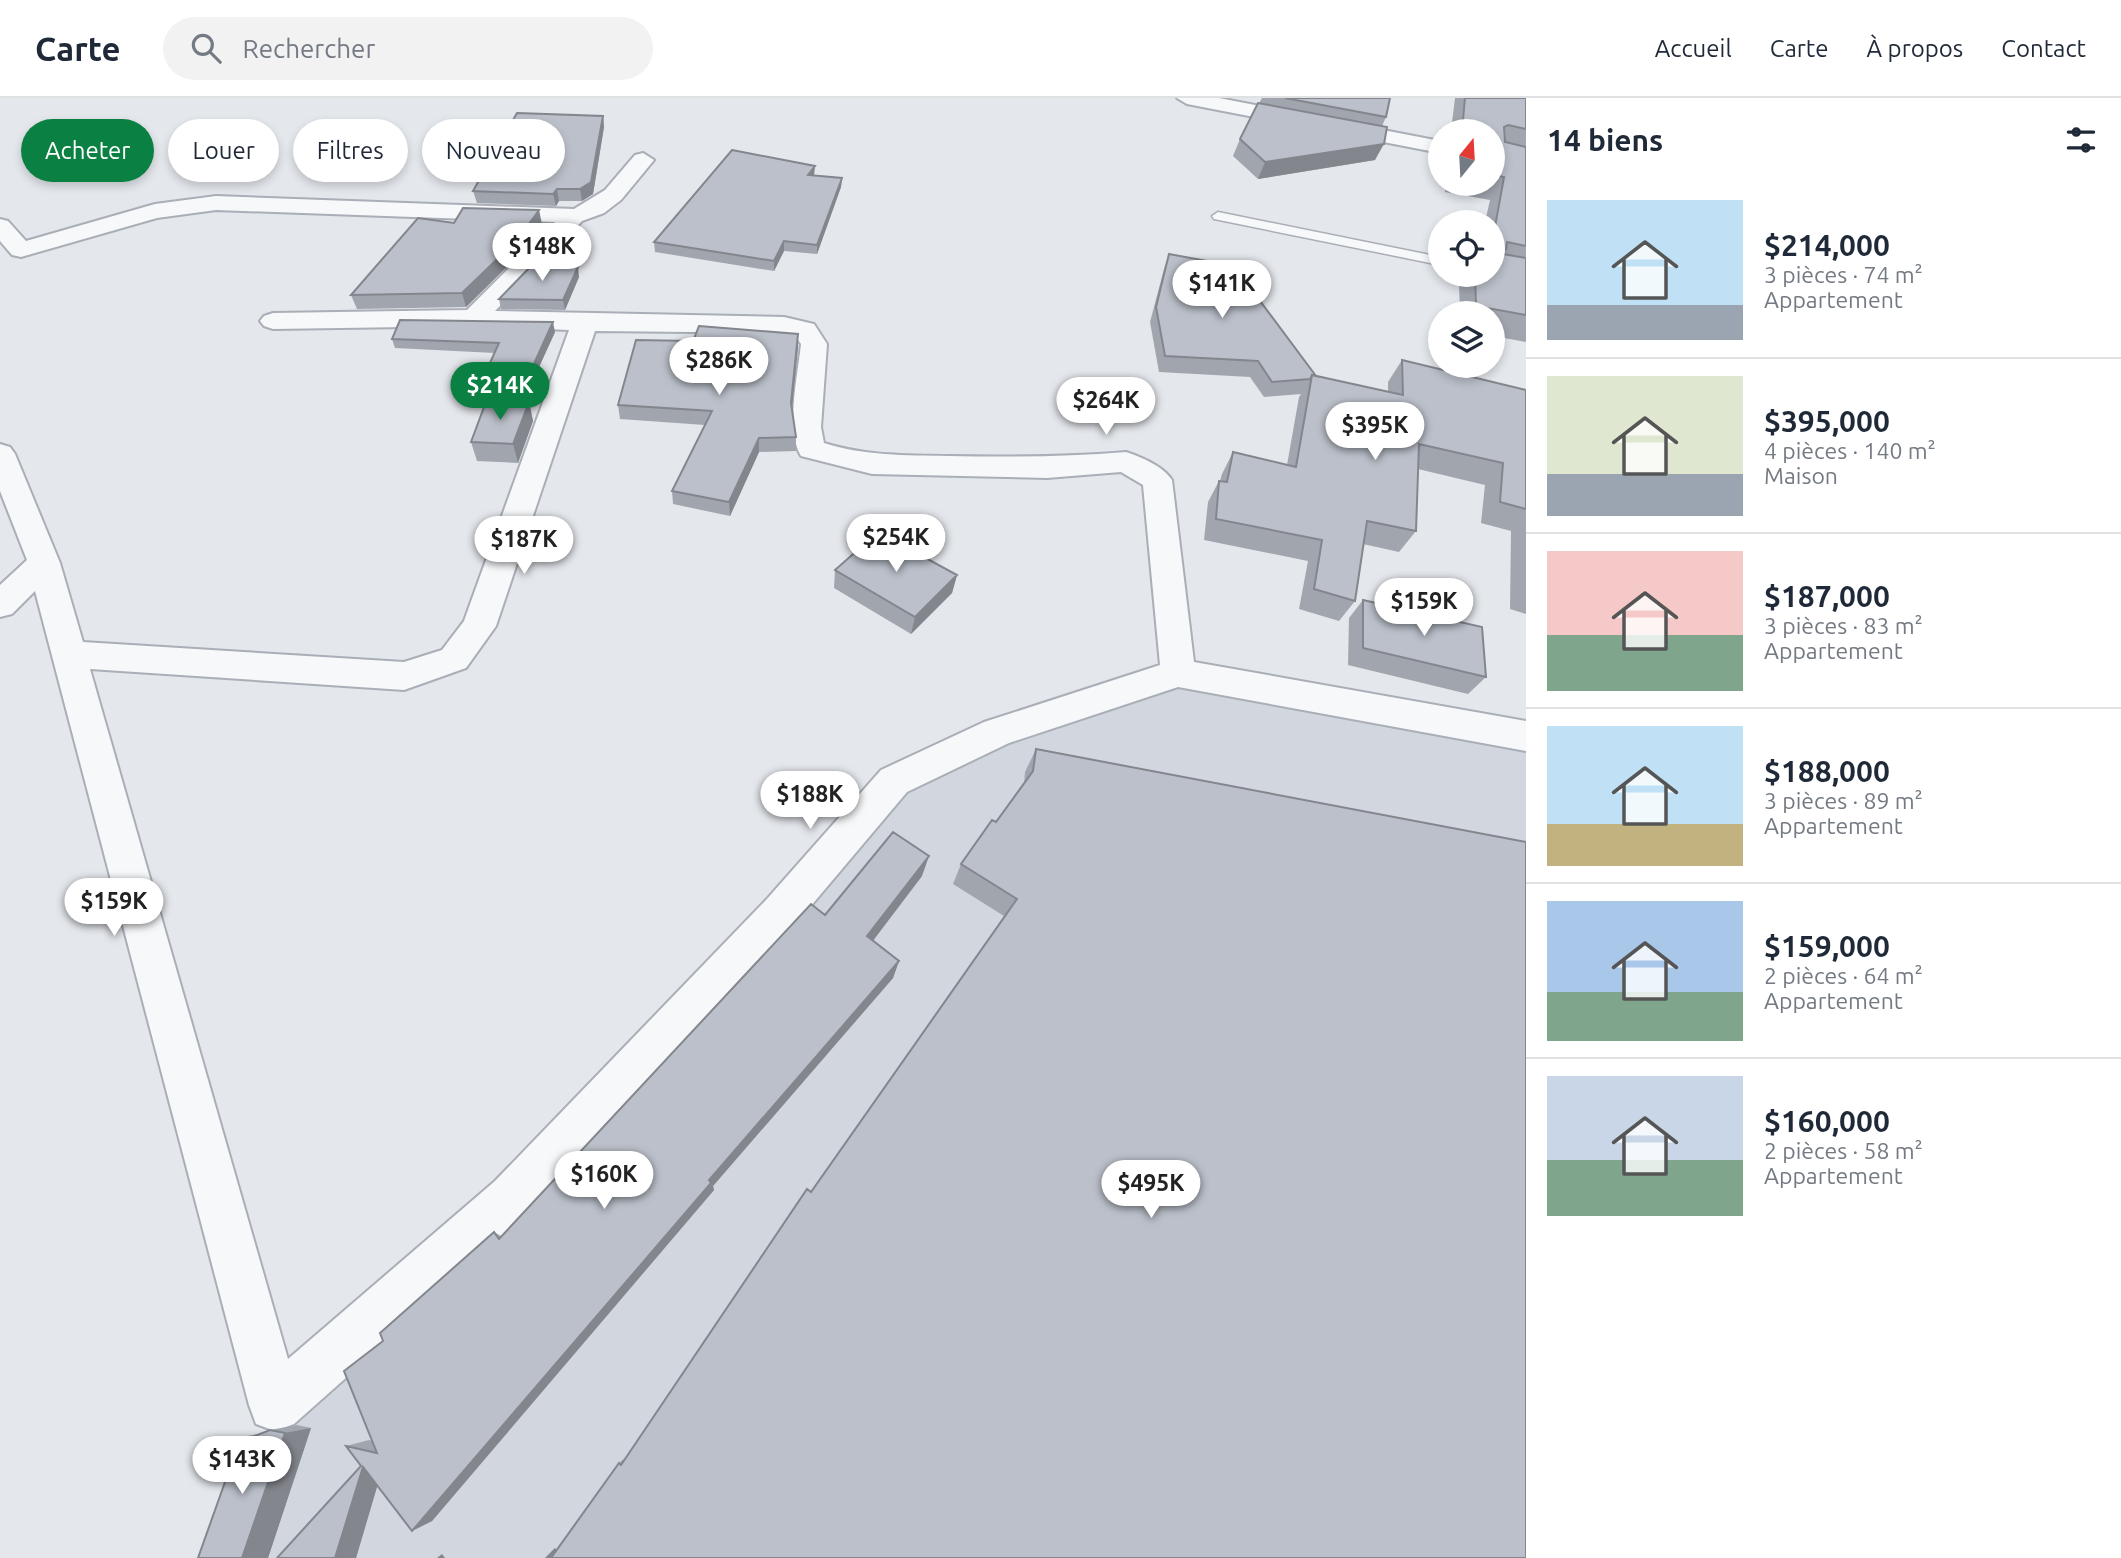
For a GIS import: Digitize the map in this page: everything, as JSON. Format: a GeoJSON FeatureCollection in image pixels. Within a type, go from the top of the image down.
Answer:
{"type":"FeatureCollection","features":[{"type":"Feature","properties":{"kind":"street"},"geometry":{"type":"LineString","coordinates":[[1187,98],[1428,145]]}},
{"type":"Feature","properties":{"kind":"street"},"geometry":{"type":"LineString","coordinates":[[0,226],[21,250],[155,211],[216,202],[574,216],[593,213],[609,202],[643,160]]}},
{"type":"Feature","properties":{"kind":"street"},"geometry":{"type":"LineString","coordinates":[[474,318],[574,216]]}},
{"type":"Feature","properties":{"kind":"street"},"geometry":{"type":"LineString","coordinates":[[273,321],[474,318],[585,323],[784,325],[805,330],[814,344],[807,427],[811,449],[872,464],[1047,468],[1126,462],[1157,480],[1178,673]]}},
{"type":"Feature","properties":{"kind":"street"},"geometry":{"type":"LineString","coordinates":[[69,654],[404,676],[454,659],[479,626],[585,323]]}},
{"type":"Feature","properties":{"kind":"street"},"geometry":{"type":"LineString","coordinates":[[0,454],[44,563],[275,1405],[512,1198],[780,913],[894,781],[997,732],[1178,673],[1526,736]]}},
{"type":"Feature","properties":{"kind":"street"},"geometry":{"type":"LineString","coordinates":[[0,605],[44,563]]}},
{"type":"Feature","properties":{"kind":"lane"},"geometry":{"type":"LineString","coordinates":[[1218,216],[1428,259]]}},
{"type":"Feature","properties":{"kind":"shaded area"},"geometry":{"type":"Polygon","coordinates":[[[1173,677],[1526,742],[1526,1558],[222,1558],[285,1380],[505,1222],[935,761],[1173,677]]]}},
{"type":"Feature","properties":{"kind":"building"},"geometry":{"type":"Polygon","coordinates":[[[1285,98],[1390,98],[1386,117],[1285,98]]]}},
{"type":"Feature","properties":{"kind":"building"},"geometry":{"type":"Polygon","coordinates":[[[1465,98],[1526,98],[1526,129],[1505,126],[1505,119],[1463,119],[1465,98]]]}},
{"type":"Feature","properties":{"kind":"building"},"geometry":{"type":"Polygon","coordinates":[[[1258,103],[1387,127],[1384,144],[1265,162],[1240,139],[1258,103]]]}},
{"type":"Feature","properties":{"kind":"building"},"geometry":{"type":"Polygon","coordinates":[[[517,113],[603,116],[591,182],[580,189],[557,189],[553,194],[473,191],[478,182],[565,182],[565,119],[514,119],[517,113]]]}},
{"type":"Feature","properties":{"kind":"building"},"geometry":{"type":"Polygon","coordinates":[[[1505,142],[1526,147],[1526,246],[1507,242],[1505,249],[1505,210],[1498,210],[1501,196],[1505,196],[1505,142]]]}},
{"type":"Feature","properties":{"kind":"building"},"geometry":{"type":"Polygon","coordinates":[[[732,150],[815,166],[808,175],[842,178],[817,245],[784,241],[774,261],[654,242],[732,150]]]}},
{"type":"Feature","properties":{"kind":"building"},"geometry":{"type":"Polygon","coordinates":[[[463,208],[539,210],[518,239],[462,293],[351,295],[418,218],[454,223],[463,208]]]}},
{"type":"Feature","properties":{"kind":"building"},"geometry":{"type":"Polygon","coordinates":[[[1169,254],[1234,266],[1316,376],[1312,375],[1310,379],[1272,382],[1258,361],[1165,356],[1156,307],[1169,254]]]}},
{"type":"Feature","properties":{"kind":"building"},"geometry":{"type":"Polygon","coordinates":[[[1505,254],[1526,258],[1526,315],[1505,311],[1505,301],[1476,301],[1475,287],[1505,287],[1505,254]]]}},
{"type":"Feature","properties":{"kind":"building"},"geometry":{"type":"Polygon","coordinates":[[[533,264],[578,267],[563,300],[499,299],[533,264]]]}},
{"type":"Feature","properties":{"kind":"building"},"geometry":{"type":"Polygon","coordinates":[[[400,320],[553,322],[532,368],[489,365],[499,343],[392,339],[400,320]]]}},
{"type":"Feature","properties":{"kind":"building"},"geometry":{"type":"Polygon","coordinates":[[[699,326],[798,334],[791,403],[796,437],[759,438],[729,502],[672,491],[712,411],[618,405],[636,340],[693,341],[699,326]]]}},
{"type":"Feature","properties":{"kind":"building"},"geometry":{"type":"Polygon","coordinates":[[[1402,360],[1428,366],[1428,378],[1476,378],[1526,390],[1526,509],[1500,502],[1503,463],[1419,444],[1416,531],[1367,521],[1355,601],[1314,589],[1322,540],[1216,519],[1219,481],[1227,482],[1233,452],[1296,467],[1312,375],[1403,395],[1402,360]]]}},
{"type":"Feature","properties":{"kind":"building"},"geometry":{"type":"Polygon","coordinates":[[[487,399],[529,402],[513,444],[471,442],[487,399]]]}},
{"type":"Feature","properties":{"kind":"building"},"geometry":{"type":"Polygon","coordinates":[[[878,532],[957,575],[915,617],[835,570],[878,532]]]}},
{"type":"Feature","properties":{"kind":"building"},"geometry":{"type":"Polygon","coordinates":[[[1363,600],[1482,627],[1486,677],[1363,648],[1363,600]]]}},
{"type":"Feature","properties":{"kind":"building"},"geometry":{"type":"Polygon","coordinates":[[[1036,749],[1526,842],[1526,1558],[551,1558],[619,1463],[621,1465],[807,1189],[811,1192],[1017,899],[961,864],[992,820],[996,822],[1033,771],[1036,749]]]}},
{"type":"Feature","properties":{"kind":"building"},"geometry":{"type":"Polygon","coordinates":[[[893,832],[929,856],[867,936],[899,961],[709,1180],[711,1183],[412,1531],[363,1467],[335,1558],[277,1558],[361,1466],[346,1446],[377,1453],[344,1371],[383,1341],[380,1333],[494,1232],[499,1239],[811,904],[825,915],[893,832]]]}},
{"type":"Feature","properties":{"kind":"building"},"geometry":{"type":"Polygon","coordinates":[[[270,1430],[285,1433],[242,1558],[198,1558],[241,1437],[247,1439],[270,1430]]]}}]}
